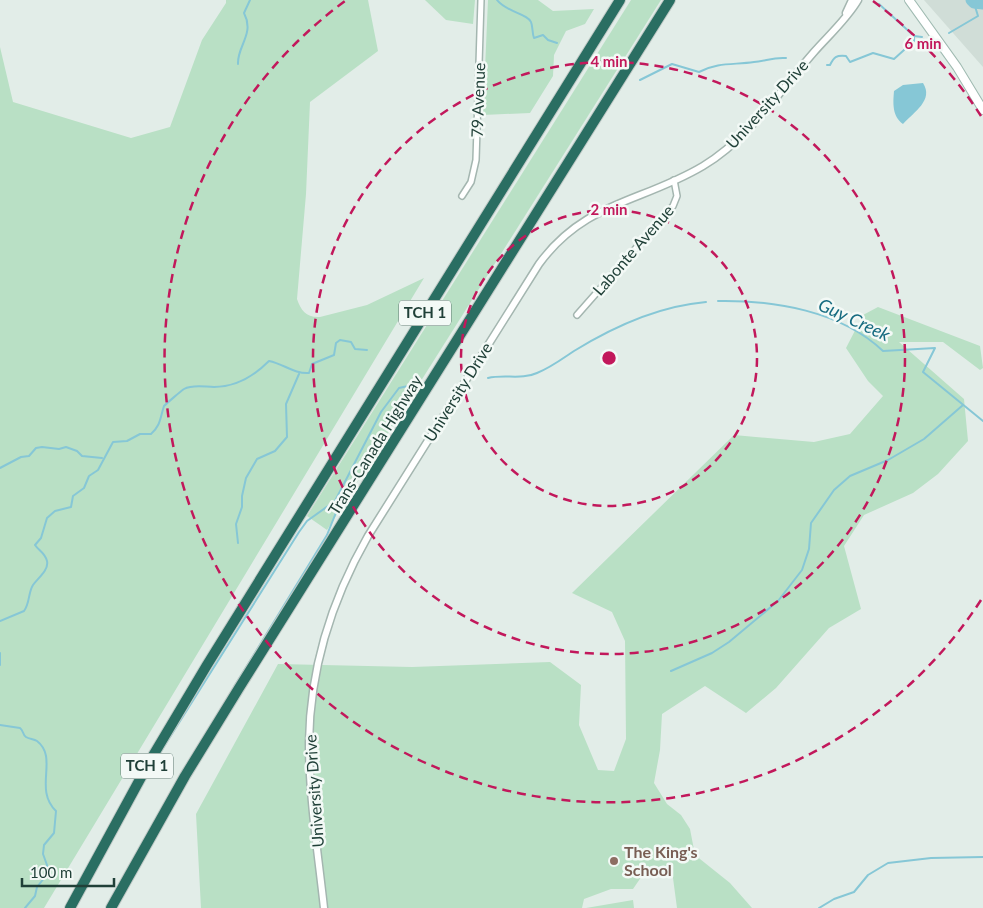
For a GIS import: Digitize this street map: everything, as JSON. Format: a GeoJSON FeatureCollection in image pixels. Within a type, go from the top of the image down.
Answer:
{"type":"FeatureCollection","features":[{"type":"Feature","properties":{"kind":"highway","name":"Trans-Canada Highway"},"geometry":{"type":"LineString","coordinates":[[70,908],[151,759],[207,665],[620,0]]}},
{"type":"Feature","properties":{"kind":"highway","name":"Trans-Canada Highway"},"geometry":{"type":"LineString","coordinates":[[111,908],[185,776],[239,688],[670,0]]}},
{"type":"Feature","properties":{"kind":"main road"},"geometry":{"type":"LineString","coordinates":[[909,1],[957,67],[983,110]]}},
{"type":"Feature","properties":{"kind":"street","name":"79 Avenue"},"geometry":{"type":"LineString","coordinates":[[462,196],[470,182],[476,160],[481,0]]}},
{"type":"Feature","properties":{"kind":"street","name":"University Drive"},"geometry":{"type":"LineString","coordinates":[[845,16],[852,0]]}},
{"type":"Feature","properties":{"kind":"street","name":"University Drive"},"geometry":{"type":"LineString","coordinates":[[324,908],[311,782],[310,722],[315,678],[326,633],[351,568],[373,528],[548,252],[568,232],[587,218],[674,180],[712,160],[741,136],[858,0]]}},
{"type":"Feature","properties":{"kind":"street","name":"Labonte Avenue"},"geometry":{"type":"LineString","coordinates":[[577,316],[673,206],[677,196],[674,180]]}},
{"type":"Feature","properties":{"kind":"shaded area"},"geometry":{"type":"Polygon","coordinates":[[[924,0],[983,0],[983,67],[924,0]]]}},
{"type":"Feature","properties":{"kind":"green space"},"geometry":{"type":"Polygon","coordinates":[[[226,0],[368,0],[378,51],[310,102],[306,194],[297,299],[300,307],[308,315],[320,317],[367,305],[424,278],[44,908],[0,908],[0,47],[13,102],[131,138],[170,127],[202,40],[226,3],[226,0]]]}},
{"type":"Feature","properties":{"kind":"green space"},"geometry":{"type":"Polygon","coordinates":[[[425,0],[475,0],[473,24],[446,20],[425,0]]]}},
{"type":"Feature","properties":{"kind":"green space"},"geometry":{"type":"Polygon","coordinates":[[[488,0],[538,0],[553,11],[594,9],[585,24],[566,31],[554,55],[553,76],[530,113],[483,115],[488,0]]]}},
{"type":"Feature","properties":{"kind":"green space"},"geometry":{"type":"Polygon","coordinates":[[[631,0],[661,0],[327,530],[307,516],[631,0]]]}},
{"type":"Feature","properties":{"kind":"green space"},"geometry":{"type":"Polygon","coordinates":[[[878,307],[980,346],[983,368],[980,370],[943,342],[899,342],[964,399],[968,441],[938,474],[913,493],[864,515],[844,546],[861,609],[829,628],[776,688],[746,713],[705,686],[662,714],[660,750],[654,783],[667,804],[681,815],[690,829],[695,855],[730,883],[752,908],[677,908],[673,878],[661,869],[646,870],[633,889],[611,889],[584,899],[582,908],[201,908],[196,814],[278,664],[412,667],[550,662],[581,685],[579,725],[598,770],[614,771],[626,739],[625,641],[612,612],[572,593],[734,435],[814,442],[850,434],[883,396],[868,381],[846,348],[863,315],[878,307]]]}},
{"type":"Feature","properties":{"kind":"green space"},"geometry":{"type":"Polygon","coordinates":[[[633,900],[634,908],[586,908],[633,900]]]}},
{"type":"Feature","properties":{"kind":"water"},"geometry":{"type":"Polygon","coordinates":[[[923,83],[926,89],[924,100],[903,124],[895,113],[894,91],[903,85],[923,83]]]}},
{"type":"Feature","properties":{"kind":"waterway"},"geometry":{"type":"LineString","coordinates":[[238,64],[238,58],[248,27],[244,13],[250,0]]}},
{"type":"Feature","properties":{"kind":"waterway"},"geometry":{"type":"LineString","coordinates":[[497,0],[529,19],[532,24],[534,38],[543,35],[548,40],[557,43]]}},
{"type":"Feature","properties":{"kind":"waterway"},"geometry":{"type":"LineString","coordinates":[[971,0],[974,3],[983,4]]}},
{"type":"Feature","properties":{"kind":"waterway"},"geometry":{"type":"LineString","coordinates":[[949,33],[978,16],[974,3]]}},
{"type":"Feature","properties":{"kind":"waterway"},"geometry":{"type":"LineString","coordinates":[[879,4],[914,36]]}},
{"type":"Feature","properties":{"kind":"waterway"},"geometry":{"type":"LineString","coordinates":[[827,65],[830,65],[834,58],[838,56],[846,56],[850,62],[873,53],[894,59],[914,41],[914,36],[922,37]]}},
{"type":"Feature","properties":{"kind":"waterway"},"geometry":{"type":"LineString","coordinates":[[640,80],[672,64],[699,72],[719,65],[786,58]]}},
{"type":"Feature","properties":{"kind":"waterway","name":"Guy Creek"},"geometry":{"type":"LineString","coordinates":[[718,301],[739,301],[784,306],[827,317],[866,337],[883,351],[935,348],[923,372],[983,421]]}},
{"type":"Feature","properties":{"kind":"waterway","name":"Guy Creek"},"geometry":{"type":"LineString","coordinates":[[488,378],[531,375],[551,366],[604,334],[637,319],[671,308],[706,302]]}},
{"type":"Feature","properties":{"kind":"waterway","name":"Guy Creek"},"geometry":{"type":"LineString","coordinates":[[0,621],[24,611],[33,585],[46,568],[46,558],[35,545],[41,538],[47,518],[55,511],[71,507],[73,496],[84,488],[89,476],[98,470],[113,442],[127,441],[140,434],[151,434],[158,424],[164,406],[184,389],[195,386],[214,387],[237,383],[251,376],[269,361],[299,372],[309,373],[312,364],[334,355],[336,343],[340,340],[351,342],[355,349],[367,350]]}},
{"type":"Feature","properties":{"kind":"waterway"},"geometry":{"type":"LineString","coordinates":[[238,543],[236,524],[242,507],[242,496],[246,478],[257,459],[275,451],[287,437],[286,404],[299,374]]}},
{"type":"Feature","properties":{"kind":"waterway"},"geometry":{"type":"LineString","coordinates":[[158,756],[299,532],[307,521],[335,501],[381,412],[399,388],[408,386],[416,393]]}},
{"type":"Feature","properties":{"kind":"waterway"},"geometry":{"type":"LineString","coordinates":[[671,671],[712,653],[729,642],[778,601],[802,570],[809,549],[811,523],[834,490],[850,476],[888,460],[924,439],[963,405]]}},
{"type":"Feature","properties":{"kind":"waterway"},"geometry":{"type":"LineString","coordinates":[[0,468],[21,457],[29,456],[36,448],[42,447],[59,449],[66,447],[77,451],[82,456],[102,458]]}},
{"type":"Feature","properties":{"kind":"waterway"},"geometry":{"type":"LineString","coordinates":[[234,687],[327,535],[337,510],[335,501]]}},
{"type":"Feature","properties":{"kind":"waterway","name":"Guy Creek"},"geometry":{"type":"LineString","coordinates":[[0,653],[0,665]]}},
{"type":"Feature","properties":{"kind":"waterway","name":"Guy Creek"},"geometry":{"type":"LineString","coordinates":[[0,725],[20,728],[26,737],[37,741],[43,748],[47,765],[46,793],[49,802],[56,811],[54,833],[44,845],[43,854],[47,865],[45,877],[37,887],[35,896],[25,908]]}},
{"type":"Feature","properties":{"kind":"waterway"},"geometry":{"type":"LineString","coordinates":[[819,908],[834,899],[854,892],[868,875],[888,863],[931,858],[983,857]]}},
{"type":"Feature","properties":{"kind":"place","name":"The King's School"},"geometry":{"type":"Point","coordinates":[614,861]}}]}
